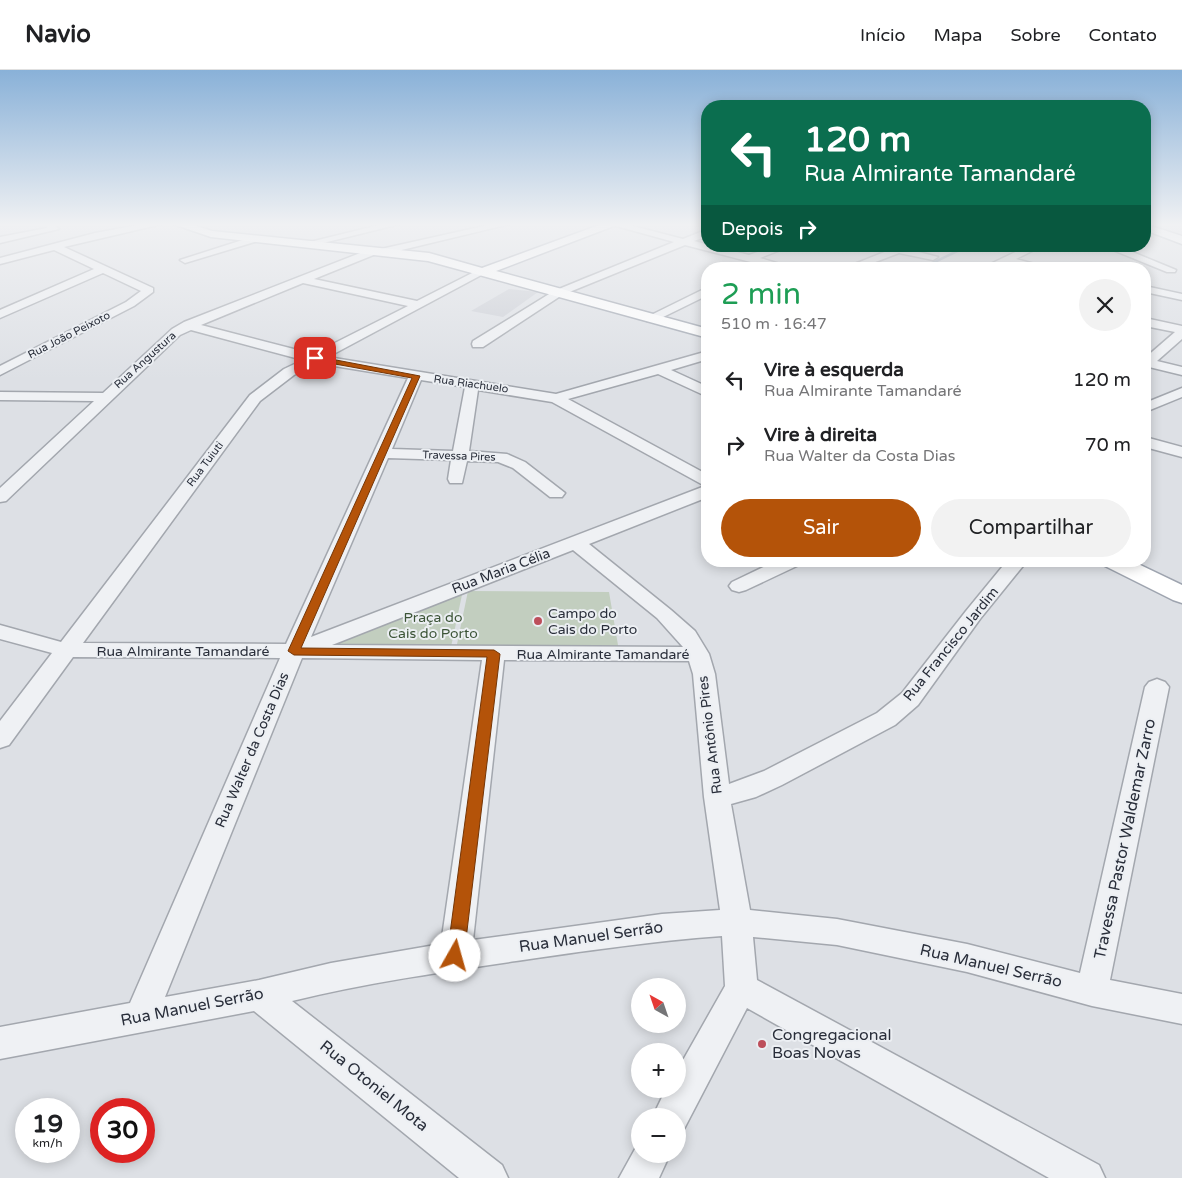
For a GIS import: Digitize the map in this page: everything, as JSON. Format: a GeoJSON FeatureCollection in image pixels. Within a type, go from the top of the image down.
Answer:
{"type":"FeatureCollection","features":[{"type":"Feature","properties":{"kind":"main road"},"geometry":{"type":"LineString","coordinates":[[495,276],[701,332]]}},
{"type":"Feature","properties":{"kind":"main road"},"geometry":{"type":"LineString","coordinates":[[1125,567],[1182,595]]}},
{"type":"Feature","properties":{"kind":"street"},"geometry":{"type":"LineString","coordinates":[[0,314],[87,276]]}},
{"type":"Feature","properties":{"kind":"street","name":"Rua João Peixoto"},"geometry":{"type":"LineString","coordinates":[[2,369],[130,304],[150,290],[117,276]]}},
{"type":"Feature","properties":{"kind":"street","name":"Rua Angustura"},"geometry":{"type":"LineString","coordinates":[[0,497],[158,347],[188,325],[310,276]]}},
{"type":"Feature","properties":{"kind":"street","name":"Rua Tuiuti"},"geometry":{"type":"LineString","coordinates":[[0,739],[255,398],[277,379],[475,276]]}},
{"type":"Feature","properties":{"kind":"street"},"geometry":{"type":"LineString","coordinates":[[478,344],[558,294],[602,276]]}},
{"type":"Feature","properties":{"kind":"street"},"geometry":{"type":"LineString","coordinates":[[301,279],[419,305]]}},
{"type":"Feature","properties":{"kind":"street"},"geometry":{"type":"LineString","coordinates":[[1151,290],[1182,297]]}},
{"type":"Feature","properties":{"kind":"street"},"geometry":{"type":"LineString","coordinates":[[651,318],[701,293]]}},
{"type":"Feature","properties":{"kind":"street"},"geometry":{"type":"LineString","coordinates":[[1151,324],[1182,332]]}},
{"type":"Feature","properties":{"kind":"street","name":"Rua Riachuelo"},"geometry":{"type":"LineString","coordinates":[[188,325],[315,358],[556,398],[701,478]]}},
{"type":"Feature","properties":{"kind":"street"},"geometry":{"type":"LineString","coordinates":[[1151,358],[1182,332]]}},
{"type":"Feature","properties":{"kind":"street"},"geometry":{"type":"LineString","coordinates":[[556,398],[701,357]]}},
{"type":"Feature","properties":{"kind":"street"},"geometry":{"type":"LineString","coordinates":[[1151,363],[1182,371]]}},
{"type":"Feature","properties":{"kind":"street"},"geometry":{"type":"LineString","coordinates":[[659,369],[701,389]]}},
{"type":"Feature","properties":{"kind":"street","name":"Rua Walter da Costa Dias"},"geometry":{"type":"LineString","coordinates":[[141,1016],[294,651],[416,376]]}},
{"type":"Feature","properties":{"kind":"street"},"geometry":{"type":"LineString","coordinates":[[456,479],[472,385]]}},
{"type":"Feature","properties":{"kind":"street"},"geometry":{"type":"LineString","coordinates":[[0,396],[105,397]]}},
{"type":"Feature","properties":{"kind":"street"},"geometry":{"type":"LineString","coordinates":[[1151,406],[1179,396]]}},
{"type":"Feature","properties":{"kind":"street"},"geometry":{"type":"LineString","coordinates":[[1151,444],[1182,452]]}},
{"type":"Feature","properties":{"kind":"street","name":"Travessa Pires"},"geometry":{"type":"LineString","coordinates":[[382,453],[492,455],[508,460],[556,492]]}},
{"type":"Feature","properties":{"kind":"street","name":"Rua Maria Célia"},"geometry":{"type":"LineString","coordinates":[[294,651],[701,494]]}},
{"type":"Feature","properties":{"kind":"street","name":"Rua Antônio Pires"},"geometry":{"type":"LineString","coordinates":[[575,542],[664,614],[687,636],[698,654],[704,674],[717,798],[737,922],[741,988]]}},
{"type":"Feature","properties":{"kind":"street"},"geometry":{"type":"LineString","coordinates":[[739,586],[779,567]]}},
{"type":"Feature","properties":{"kind":"street","name":"Rua Francisco Jardim"},"geometry":{"type":"LineString","coordinates":[[717,798],[748,790],[774,778],[886,719],[910,699],[1013,567]]}},
{"type":"Feature","properties":{"kind":"street","name":"Rua Almirante Tamandaré"},"geometry":{"type":"LineString","coordinates":[[0,632],[66,650],[698,654]]}},
{"type":"Feature","properties":{"kind":"street"},"geometry":{"type":"LineString","coordinates":[[455,956],[494,654]]}},
{"type":"Feature","properties":{"kind":"street","name":"Travessa Pastor Waldemar Zarro"},"geometry":{"type":"LineString","coordinates":[[1092,990],[1158,687]]}},
{"type":"Feature","properties":{"kind":"street","name":"Rua Manuel Serrão"},"geometry":{"type":"LineString","coordinates":[[0,1043],[259,995],[331,977],[455,956],[662,927],[737,922],[837,932],[967,958],[1092,990],[1182,1009]]}},
{"type":"Feature","properties":{"kind":"street"},"geometry":{"type":"LineString","coordinates":[[675,1108],[741,988],[1086,1178]]}},
{"type":"Feature","properties":{"kind":"street","name":"Rua Otoniel Mota"},"geometry":{"type":"LineString","coordinates":[[259,995],[489,1178]]}},
{"type":"Feature","properties":{"kind":"street"},"geometry":{"type":"LineString","coordinates":[[638,1178],[646,1163]]}},
{"type":"Feature","properties":{"kind":"shaded area"},"geometry":{"type":"Polygon","coordinates":[[[509,289],[538,292],[503,317],[471,311],[509,289]]]}},
{"type":"Feature","properties":{"kind":"green space","name":"Praça do Cais do Porto"},"geometry":{"type":"Polygon","coordinates":[[[463,590],[451,647],[333,644],[463,590]]]}},
{"type":"Feature","properties":{"kind":"green space","name":"Campo do Cais do Porto"},"geometry":{"type":"Polygon","coordinates":[[[468,591],[609,592],[619,651],[456,649],[468,591]]]}},
{"type":"Feature","properties":{"kind":"place","name":"Campo do Cais do Porto"},"geometry":{"type":"Point","coordinates":[538,621]}},
{"type":"Feature","properties":{"kind":"place","name":"Congregacional Boas Novas"},"geometry":{"type":"Point","coordinates":[762,1044]}},
{"type":"Feature","properties":{"kind":"route"},"geometry":{"type":"LineString","coordinates":[[315,358],[416,376],[294,651],[494,654],[455,956]]}}]}
